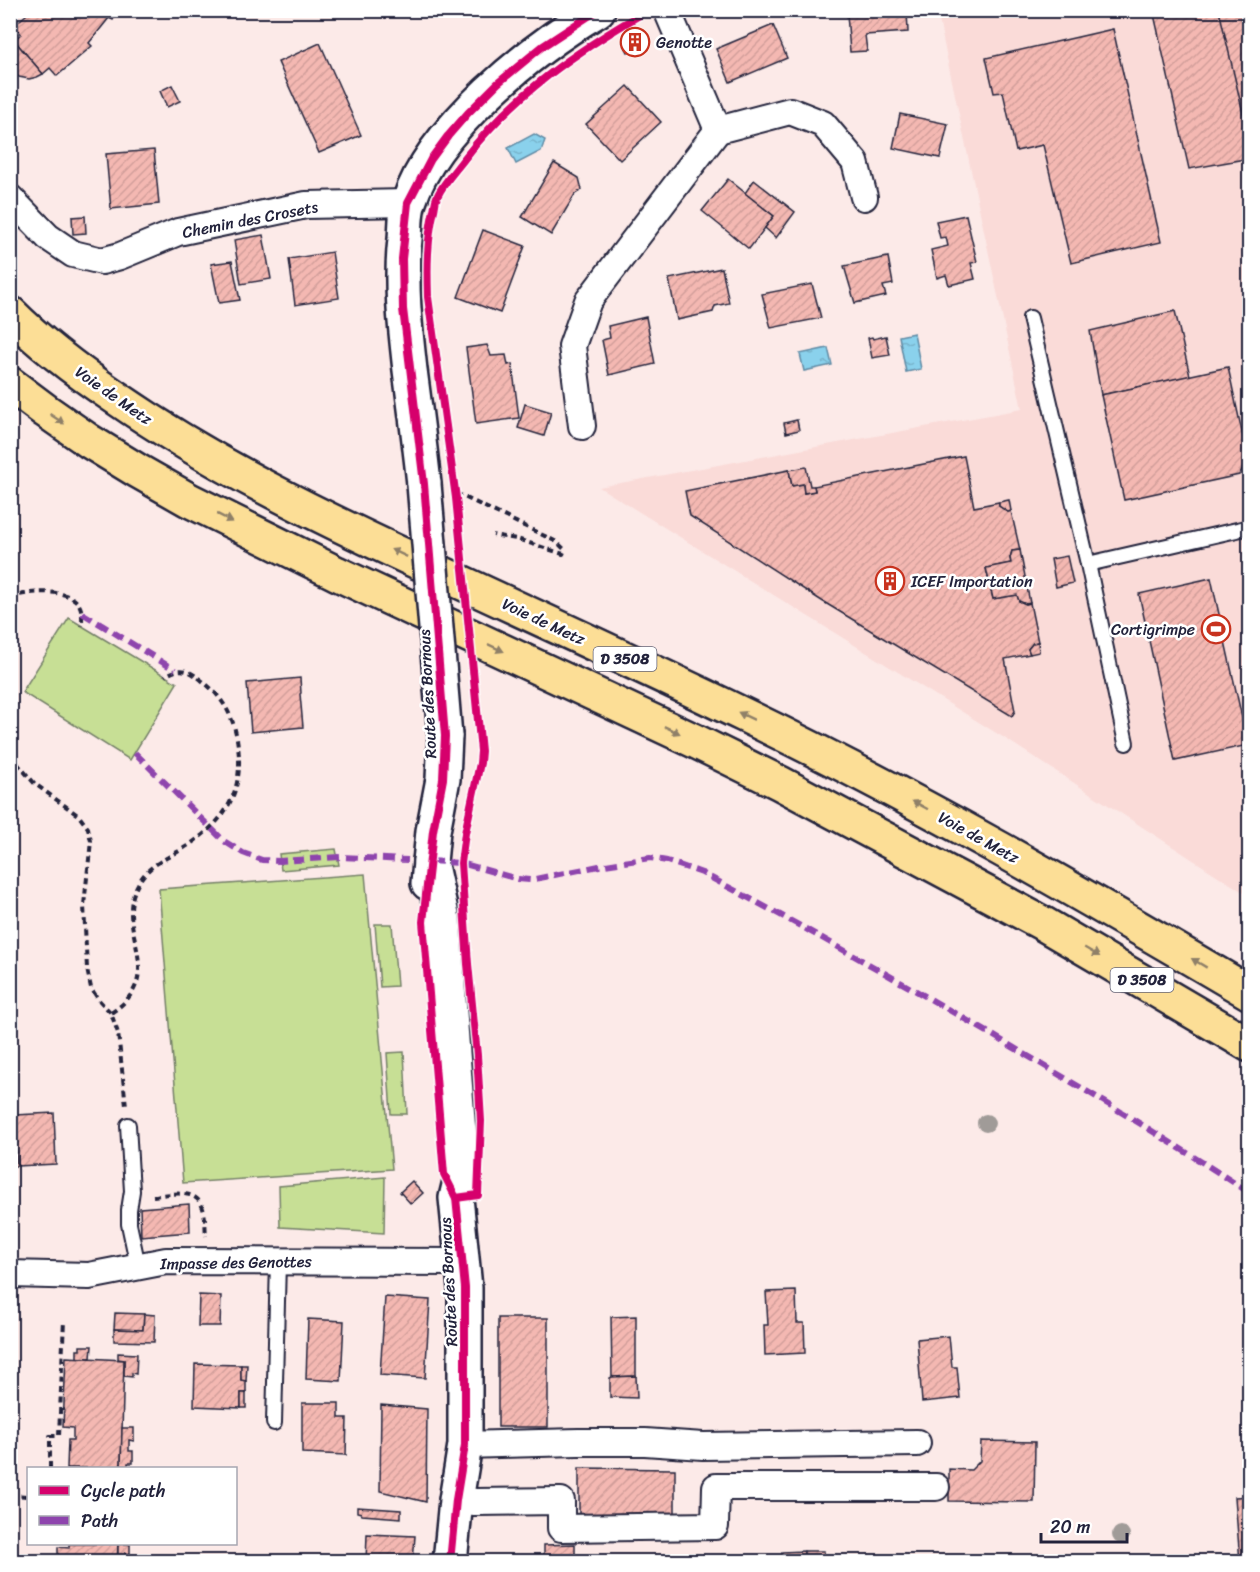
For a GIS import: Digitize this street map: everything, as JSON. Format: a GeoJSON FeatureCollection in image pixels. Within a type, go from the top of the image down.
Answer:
{"type":"FeatureCollection","features":[{"type":"Feature","properties":{"kind":"highway","name":"Voie de Metz"},"geometry":{"type":"LineString","coordinates":[[10,312],[52,351],[79,372],[194,449],[336,524],[736,711],[879,783],[993,844],[1250,993]]}},
{"type":"Feature","properties":{"kind":"highway","name":"D 3508"},"geometry":{"type":"LineString","coordinates":[[10,384],[89,441],[189,500],[336,573],[687,737],[780,783],[1042,922],[1247,1044]]}},
{"type":"Feature","properties":{"kind":"street","name":"Route des Bornous"},"geometry":{"type":"LineString","coordinates":[[450,1562],[456,1500],[465,1445],[465,1288],[456,1198],[462,1173],[443,920],[430,861],[443,779],[445,736],[439,483],[403,309],[402,259],[408,203],[431,159],[448,136],[498,83],[543,46],[598,10]]}},
{"type":"Feature","properties":{"kind":"street"},"geometry":{"type":"LineString","coordinates":[[667,10],[718,130]]}},
{"type":"Feature","properties":{"kind":"street"},"geometry":{"type":"LineString","coordinates":[[582,426],[572,346],[588,301],[718,130],[790,111],[823,124],[855,162],[864,197]]}},
{"type":"Feature","properties":{"kind":"street","name":"Chemin des Crosets"},"geometry":{"type":"LineString","coordinates":[[10,198],[48,237],[72,254],[102,261],[178,232],[306,205],[408,203]]}},
{"type":"Feature","properties":{"kind":"street","name":"Impasse des Genottes"},"geometry":{"type":"LineString","coordinates":[[10,1274],[90,1276],[166,1261],[462,1262]]}},
{"type":"Feature","properties":{"kind":"street"},"geometry":{"type":"LineString","coordinates":[[465,1445],[590,1442],[645,1442],[703,1446],[917,1443]]}},
{"type":"Feature","properties":{"kind":"street"},"geometry":{"type":"LineString","coordinates":[[456,1500],[475,1502],[561,1501],[561,1528],[715,1526],[716,1487],[936,1487]]}},
{"type":"Feature","properties":{"kind":"lane"},"geometry":{"type":"LineString","coordinates":[[1030,318],[1088,564],[1126,743]]}},
{"type":"Feature","properties":{"kind":"lane"},"geometry":{"type":"LineString","coordinates":[[1088,564],[1250,527]]}},
{"type":"Feature","properties":{"kind":"lane"},"geometry":{"type":"LineString","coordinates":[[128,1125],[132,1191],[129,1224],[138,1266]]}},
{"type":"Feature","properties":{"kind":"lane"},"geometry":{"type":"LineString","coordinates":[[274,1424],[278,1261]]}},
{"type":"Feature","properties":{"kind":"path"},"geometry":{"type":"LineString","coordinates":[[439,483],[456,496],[557,542],[565,550],[563,554],[517,539],[493,535]]}},
{"type":"Feature","properties":{"kind":"path"},"geometry":{"type":"LineString","coordinates":[[10,597],[21,593],[37,592],[69,597],[77,602],[82,613],[82,626]]}},
{"type":"Feature","properties":{"kind":"path"},"geometry":{"type":"LineString","coordinates":[[111,1013],[132,994],[138,982],[139,970],[132,920],[132,902],[137,885],[147,870],[185,848],[220,818],[231,801],[238,783],[240,759],[237,735],[232,718],[222,701],[192,672],[175,670],[165,676]]}},
{"type":"Feature","properties":{"kind":"path"},"geometry":{"type":"LineString","coordinates":[[10,755],[35,783],[79,816],[88,828],[91,841],[84,905],[87,969],[91,988],[111,1013],[118,1033],[128,1125]]}},
{"type":"Feature","properties":{"kind":"path"},"geometry":{"type":"LineString","coordinates":[[131,1198],[193,1195],[203,1206],[206,1237]]}},
{"type":"Feature","properties":{"kind":"path"},"geometry":{"type":"LineString","coordinates":[[50,1467],[50,1436],[59,1436],[64,1320]]}},
{"type":"Feature","properties":{"kind":"path"},"geometry":{"type":"LineString","coordinates":[[10,1495],[27,1496]]}},
{"type":"Feature","properties":{"kind":"shaded area"},"geometry":{"type":"Polygon","coordinates":[[[937,11],[1249,11],[1249,896],[1006,739],[599,487],[1022,409],[937,11]]]}},
{"type":"Feature","properties":{"kind":"green space"},"geometry":{"type":"Polygon","coordinates":[[[69,618],[177,683],[130,760],[22,692],[69,618]]]}},
{"type":"Feature","properties":{"kind":"green space"},"geometry":{"type":"Polygon","coordinates":[[[336,849],[339,865],[281,870],[279,854],[336,849]]]}},
{"type":"Feature","properties":{"kind":"green space"},"geometry":{"type":"Polygon","coordinates":[[[365,874],[392,1169],[183,1183],[159,889],[365,874]]]}},
{"type":"Feature","properties":{"kind":"green space"},"geometry":{"type":"Polygon","coordinates":[[[375,924],[392,924],[397,986],[380,987],[375,924]]]}},
{"type":"Feature","properties":{"kind":"green space"},"geometry":{"type":"Polygon","coordinates":[[[404,1052],[407,1114],[391,1114],[387,1053],[404,1052]]]}},
{"type":"Feature","properties":{"kind":"green space"},"geometry":{"type":"Polygon","coordinates":[[[385,1177],[384,1233],[280,1227],[279,1186],[385,1177]]]}},
{"type":"Feature","properties":{"kind":"water"},"geometry":{"type":"Polygon","coordinates":[[[534,134],[545,140],[541,151],[516,164],[508,148],[534,134]]]}},
{"type":"Feature","properties":{"kind":"water"},"geometry":{"type":"Polygon","coordinates":[[[914,333],[921,369],[906,372],[899,336],[914,333]]]}},
{"type":"Feature","properties":{"kind":"water"},"geometry":{"type":"Polygon","coordinates":[[[828,348],[832,365],[804,371],[800,354],[828,348]]]}},
{"type":"Feature","properties":{"kind":"building"},"geometry":{"type":"Polygon","coordinates":[[[32,10],[117,10],[113,20],[109,18],[89,43],[92,46],[57,76],[50,68],[43,74],[14,40],[21,34],[14,25],[32,10]]]}},
{"type":"Feature","properties":{"kind":"building"},"geometry":{"type":"Polygon","coordinates":[[[856,10],[907,10],[908,32],[865,35],[867,51],[850,52],[847,14],[856,14],[856,10]]]}},
{"type":"Feature","properties":{"kind":"building"},"geometry":{"type":"Polygon","coordinates":[[[1153,10],[1242,10],[1250,15],[1250,158],[1189,169],[1153,10]]]}},
{"type":"Feature","properties":{"kind":"building"},"geometry":{"type":"Polygon","coordinates":[[[1219,10],[1242,10],[1250,15],[1250,143],[1219,10]]]}},
{"type":"Feature","properties":{"kind":"building"},"geometry":{"type":"Polygon","coordinates":[[[773,25],[787,58],[730,82],[716,49],[773,25]]]}},
{"type":"Feature","properties":{"kind":"building"},"geometry":{"type":"Polygon","coordinates":[[[1113,29],[1161,242],[1071,263],[1043,145],[1016,151],[1003,92],[994,93],[986,58],[1113,29]]]}},
{"type":"Feature","properties":{"kind":"building","name":"Genotte"},"geometry":{"type":"Polygon","coordinates":[[[641,33],[646,43],[628,52],[623,42],[641,33]]]}},
{"type":"Feature","properties":{"kind":"building"},"geometry":{"type":"Polygon","coordinates":[[[14,40],[43,74],[29,79],[19,77],[12,71],[10,44],[14,40]]]}},
{"type":"Feature","properties":{"kind":"building"},"geometry":{"type":"Polygon","coordinates":[[[320,43],[361,135],[319,153],[278,62],[320,43]]]}},
{"type":"Feature","properties":{"kind":"building"},"geometry":{"type":"Polygon","coordinates":[[[172,85],[180,101],[167,107],[160,91],[172,85]]]}},
{"type":"Feature","properties":{"kind":"building"},"geometry":{"type":"Polygon","coordinates":[[[628,86],[661,122],[620,160],[586,124],[628,86]]]}},
{"type":"Feature","properties":{"kind":"building"},"geometry":{"type":"Polygon","coordinates":[[[900,114],[948,124],[940,158],[893,148],[900,114]]]}},
{"type":"Feature","properties":{"kind":"building"},"geometry":{"type":"Polygon","coordinates":[[[154,150],[159,204],[111,209],[106,154],[154,150]]]}},
{"type":"Feature","properties":{"kind":"building"},"geometry":{"type":"Polygon","coordinates":[[[554,163],[579,178],[582,190],[575,194],[551,235],[522,217],[554,163]]]}},
{"type":"Feature","properties":{"kind":"building"},"geometry":{"type":"Polygon","coordinates":[[[728,179],[774,216],[749,249],[702,211],[728,179]]]}},
{"type":"Feature","properties":{"kind":"building"},"geometry":{"type":"Polygon","coordinates":[[[754,180],[795,212],[776,238],[765,228],[774,216],[745,193],[754,180]]]}},
{"type":"Feature","properties":{"kind":"building"},"geometry":{"type":"Polygon","coordinates":[[[966,215],[977,262],[971,263],[975,279],[949,285],[946,275],[937,278],[931,250],[948,246],[946,237],[940,238],[936,221],[966,215]]]}},
{"type":"Feature","properties":{"kind":"building"},"geometry":{"type":"Polygon","coordinates":[[[85,216],[86,233],[73,234],[72,217],[85,216]]]}},
{"type":"Feature","properties":{"kind":"building"},"geometry":{"type":"Polygon","coordinates":[[[483,230],[525,246],[500,313],[458,297],[483,230]]]}},
{"type":"Feature","properties":{"kind":"building"},"geometry":{"type":"Polygon","coordinates":[[[263,235],[271,279],[241,284],[234,240],[263,235]]]}},
{"type":"Feature","properties":{"kind":"building"},"geometry":{"type":"Polygon","coordinates":[[[332,252],[339,298],[295,305],[289,259],[332,252]]]}},
{"type":"Feature","properties":{"kind":"building"},"geometry":{"type":"Polygon","coordinates":[[[888,257],[893,284],[883,286],[886,296],[855,303],[844,266],[888,257]]]}},
{"type":"Feature","properties":{"kind":"building"},"geometry":{"type":"Polygon","coordinates":[[[232,261],[240,300],[219,303],[211,264],[232,261]]]}},
{"type":"Feature","properties":{"kind":"building"},"geometry":{"type":"Polygon","coordinates":[[[722,268],[729,303],[715,306],[713,312],[677,320],[669,279],[722,268]]]}},
{"type":"Feature","properties":{"kind":"building"},"geometry":{"type":"Polygon","coordinates":[[[812,284],[821,318],[771,328],[762,294],[812,284]]]}},
{"type":"Feature","properties":{"kind":"building"},"geometry":{"type":"Polygon","coordinates":[[[1175,311],[1190,376],[1101,395],[1090,331],[1175,311]]]}},
{"type":"Feature","properties":{"kind":"building"},"geometry":{"type":"Polygon","coordinates":[[[646,317],[655,364],[609,375],[602,340],[610,338],[608,326],[646,317]]]}},
{"type":"Feature","properties":{"kind":"building"},"geometry":{"type":"Polygon","coordinates":[[[886,336],[890,355],[872,358],[868,338],[886,336]]]}},
{"type":"Feature","properties":{"kind":"building"},"geometry":{"type":"Polygon","coordinates":[[[487,345],[491,356],[506,355],[508,365],[512,364],[519,418],[476,424],[466,348],[487,345]]]}},
{"type":"Feature","properties":{"kind":"building"},"geometry":{"type":"Polygon","coordinates":[[[1228,367],[1248,460],[1239,475],[1124,500],[1101,395],[1228,367]]]}},
{"type":"Feature","properties":{"kind":"building"},"geometry":{"type":"Polygon","coordinates":[[[525,404],[551,412],[544,436],[518,428],[525,404]]]}},
{"type":"Feature","properties":{"kind":"building"},"geometry":{"type":"Polygon","coordinates":[[[797,420],[799,430],[786,433],[784,423],[797,420]]]}},
{"type":"Feature","properties":{"kind":"building","name":"ICEF Importation"},"geometry":{"type":"Polygon","coordinates":[[[964,456],[974,507],[999,502],[999,506],[1008,512],[1011,511],[1020,550],[1012,551],[1011,563],[986,568],[993,599],[1017,595],[1019,601],[1030,603],[1038,642],[1033,643],[1028,649],[1030,654],[1005,659],[1015,711],[1012,716],[822,601],[690,516],[685,491],[789,470],[792,486],[803,484],[804,493],[815,491],[814,486],[964,456]]]}},
{"type":"Feature","properties":{"kind":"building"},"geometry":{"type":"Polygon","coordinates":[[[806,467],[810,486],[814,486],[815,491],[804,493],[803,484],[792,486],[789,470],[806,467]]]}},
{"type":"Feature","properties":{"kind":"building"},"geometry":{"type":"Polygon","coordinates":[[[1009,500],[1011,511],[1008,512],[999,506],[999,502],[1009,500]]]}},
{"type":"Feature","properties":{"kind":"building"},"geometry":{"type":"Polygon","coordinates":[[[1020,550],[1030,603],[1019,601],[1017,595],[993,599],[986,568],[1011,563],[1012,551],[1020,550]]]}},
{"type":"Feature","properties":{"kind":"building"},"geometry":{"type":"Polygon","coordinates":[[[1067,556],[1073,583],[1056,587],[1051,559],[1067,556]]]}},
{"type":"Feature","properties":{"kind":"building"},"geometry":{"type":"Polygon","coordinates":[[[1211,578],[1248,745],[1175,761],[1139,594],[1211,578]]]}},
{"type":"Feature","properties":{"kind":"building"},"geometry":{"type":"Polygon","coordinates":[[[1038,642],[1039,652],[1030,654],[1028,649],[1033,643],[1038,642]]]}},
{"type":"Feature","properties":{"kind":"building"},"geometry":{"type":"Polygon","coordinates":[[[300,678],[303,727],[251,732],[247,683],[300,678]]]}},
{"type":"Feature","properties":{"kind":"building"},"geometry":{"type":"Polygon","coordinates":[[[10,1060],[12,1060],[14,1096],[10,1096],[10,1060]]]}},
{"type":"Feature","properties":{"kind":"building"},"geometry":{"type":"Polygon","coordinates":[[[54,1113],[56,1164],[17,1166],[15,1115],[54,1113]]]}},
{"type":"Feature","properties":{"kind":"building"},"geometry":{"type":"Polygon","coordinates":[[[10,1115],[15,1115],[17,1166],[11,1166],[10,1115]]]}},
{"type":"Feature","properties":{"kind":"building"},"geometry":{"type":"Polygon","coordinates":[[[412,1181],[423,1193],[411,1204],[400,1192],[412,1181]]]}},
{"type":"Feature","properties":{"kind":"building"},"geometry":{"type":"Polygon","coordinates":[[[189,1204],[190,1232],[141,1236],[140,1208],[189,1204]]]}},
{"type":"Feature","properties":{"kind":"building"},"geometry":{"type":"Polygon","coordinates":[[[796,1291],[797,1323],[804,1323],[805,1353],[765,1355],[764,1325],[768,1325],[766,1292],[796,1291]]]}},
{"type":"Feature","properties":{"kind":"building"},"geometry":{"type":"Polygon","coordinates":[[[199,1295],[221,1296],[220,1326],[198,1326],[199,1295]]]}},
{"type":"Feature","properties":{"kind":"building"},"geometry":{"type":"Polygon","coordinates":[[[385,1297],[430,1300],[425,1378],[380,1375],[385,1297]]]}},
{"type":"Feature","properties":{"kind":"building"},"geometry":{"type":"Polygon","coordinates":[[[115,1313],[144,1314],[143,1330],[114,1329],[115,1313]]]}},
{"type":"Feature","properties":{"kind":"building"},"geometry":{"type":"Polygon","coordinates":[[[144,1314],[155,1315],[154,1342],[114,1341],[114,1329],[143,1330],[144,1314]]]}},
{"type":"Feature","properties":{"kind":"building"},"geometry":{"type":"Polygon","coordinates":[[[636,1316],[636,1376],[612,1377],[611,1317],[636,1316]]]}},
{"type":"Feature","properties":{"kind":"building"},"geometry":{"type":"Polygon","coordinates":[[[498,1318],[548,1318],[548,1427],[498,1427],[498,1318]]]}},
{"type":"Feature","properties":{"kind":"building"},"geometry":{"type":"Polygon","coordinates":[[[308,1319],[344,1321],[341,1381],[306,1379],[308,1319]]]}},
{"type":"Feature","properties":{"kind":"building"},"geometry":{"type":"Polygon","coordinates":[[[949,1336],[952,1367],[957,1367],[960,1398],[922,1402],[917,1339],[949,1336]]]}},
{"type":"Feature","properties":{"kind":"building"},"geometry":{"type":"Polygon","coordinates":[[[80,1346],[92,1346],[91,1358],[77,1358],[77,1350],[80,1350],[80,1346]]]}},
{"type":"Feature","properties":{"kind":"building"},"geometry":{"type":"Polygon","coordinates":[[[118,1353],[137,1354],[136,1374],[132,1373],[132,1377],[124,1376],[124,1360],[118,1359],[118,1353]]]}},
{"type":"Feature","properties":{"kind":"building"},"geometry":{"type":"Polygon","coordinates":[[[66,1357],[124,1360],[121,1467],[67,1467],[68,1440],[73,1440],[73,1428],[63,1427],[66,1357]]]}},
{"type":"Feature","properties":{"kind":"building"},"geometry":{"type":"Polygon","coordinates":[[[195,1364],[241,1365],[241,1380],[246,1381],[246,1393],[241,1393],[241,1408],[194,1406],[195,1364]]]}},
{"type":"Feature","properties":{"kind":"building"},"geometry":{"type":"Polygon","coordinates":[[[241,1365],[247,1365],[246,1381],[241,1380],[241,1365]]]}},
{"type":"Feature","properties":{"kind":"building"},"geometry":{"type":"Polygon","coordinates":[[[636,1376],[637,1398],[610,1397],[610,1378],[636,1376]]]}},
{"type":"Feature","properties":{"kind":"building"},"geometry":{"type":"Polygon","coordinates":[[[241,1393],[246,1393],[246,1408],[241,1408],[241,1393]]]}},
{"type":"Feature","properties":{"kind":"building"},"geometry":{"type":"Polygon","coordinates":[[[302,1403],[339,1403],[339,1418],[347,1418],[346,1455],[302,1453],[302,1403]]]}},
{"type":"Feature","properties":{"kind":"building"},"geometry":{"type":"Polygon","coordinates":[[[381,1405],[427,1409],[426,1502],[380,1491],[381,1405]]]}},
{"type":"Feature","properties":{"kind":"building"},"geometry":{"type":"Polygon","coordinates":[[[122,1428],[134,1428],[134,1441],[129,1440],[129,1451],[133,1451],[133,1463],[128,1463],[128,1466],[121,1466],[122,1428]]]}},
{"type":"Feature","properties":{"kind":"building"},"geometry":{"type":"Polygon","coordinates":[[[981,1441],[1035,1442],[1034,1502],[949,1501],[949,1469],[971,1470],[980,1461],[981,1441]]]}},
{"type":"Feature","properties":{"kind":"building"},"geometry":{"type":"Polygon","coordinates":[[[579,1468],[675,1469],[675,1517],[579,1516],[579,1468]]]}},
{"type":"Feature","properties":{"kind":"building"},"geometry":{"type":"Polygon","coordinates":[[[1250,1496],[1250,1562],[1240,1562],[1235,1497],[1250,1496]]]}},
{"type":"Feature","properties":{"kind":"building"},"geometry":{"type":"Polygon","coordinates":[[[357,1507],[401,1510],[401,1518],[362,1515],[357,1512],[357,1507]]]}},
{"type":"Feature","properties":{"kind":"building"},"geometry":{"type":"Polygon","coordinates":[[[367,1534],[415,1536],[413,1562],[366,1562],[367,1534]]]}},
{"type":"Feature","properties":{"kind":"building"},"geometry":{"type":"Polygon","coordinates":[[[575,1544],[575,1557],[544,1557],[544,1545],[575,1544]]]}},
{"type":"Feature","properties":{"kind":"building"},"geometry":{"type":"Polygon","coordinates":[[[69,1545],[118,1545],[117,1562],[58,1562],[58,1547],[69,1548],[69,1545]]]}},
{"type":"Feature","properties":{"kind":"building"},"geometry":{"type":"Polygon","coordinates":[[[118,1545],[130,1545],[130,1554],[125,1553],[125,1557],[118,1556],[118,1545]]]}},
{"type":"Feature","properties":{"kind":"building"},"geometry":{"type":"Polygon","coordinates":[[[804,1551],[804,1562],[782,1562],[782,1552],[804,1551]]]}},
{"type":"Feature","properties":{"kind":"building"},"geometry":{"type":"Polygon","coordinates":[[[804,1551],[824,1551],[824,1562],[804,1562],[804,1551]]]}},
{"type":"Feature","properties":{"kind":"marked path"},"geometry":{"type":"LineString","coordinates":[[82,613],[175,670]]}},
{"type":"Feature","properties":{"kind":"marked path"},"geometry":{"type":"LineString","coordinates":[[135,753],[224,841],[243,853],[262,860],[280,861],[340,857],[408,860]]}},
{"type":"Feature","properties":{"kind":"marked path"},"geometry":{"type":"LineString","coordinates":[[430,861],[461,863],[518,879],[530,880],[650,858],[667,861],[702,873],[989,1033],[1120,1111],[1250,1193]]}},
{"type":"Feature","properties":{"kind":"cycle path"},"geometry":{"type":"LineString","coordinates":[[450,1562],[456,1500],[465,1445],[465,1288],[456,1198],[444,1174],[423,922],[433,831],[443,779],[445,736],[424,484],[403,309],[402,259],[408,203],[431,159],[448,136],[498,83],[543,46],[598,10]]}},
{"type":"Feature","properties":{"kind":"cycle path"},"geometry":{"type":"LineString","coordinates":[[456,1198],[478,1195],[481,1121],[461,863],[481,751],[456,498],[428,297],[430,232],[436,199],[442,187],[504,114],[548,75],[596,41],[648,10]]}},
{"type":"Feature","properties":{"kind":"place","name":"Genotte"},"geometry":{"type":"Point","coordinates":[635,42]}},
{"type":"Feature","properties":{"kind":"place","name":"ICEF Importation"},"geometry":{"type":"Point","coordinates":[890,581]}},
{"type":"Feature","properties":{"kind":"place","name":"Cortigrimpe"},"geometry":{"type":"Point","coordinates":[1216,629]}}]}
